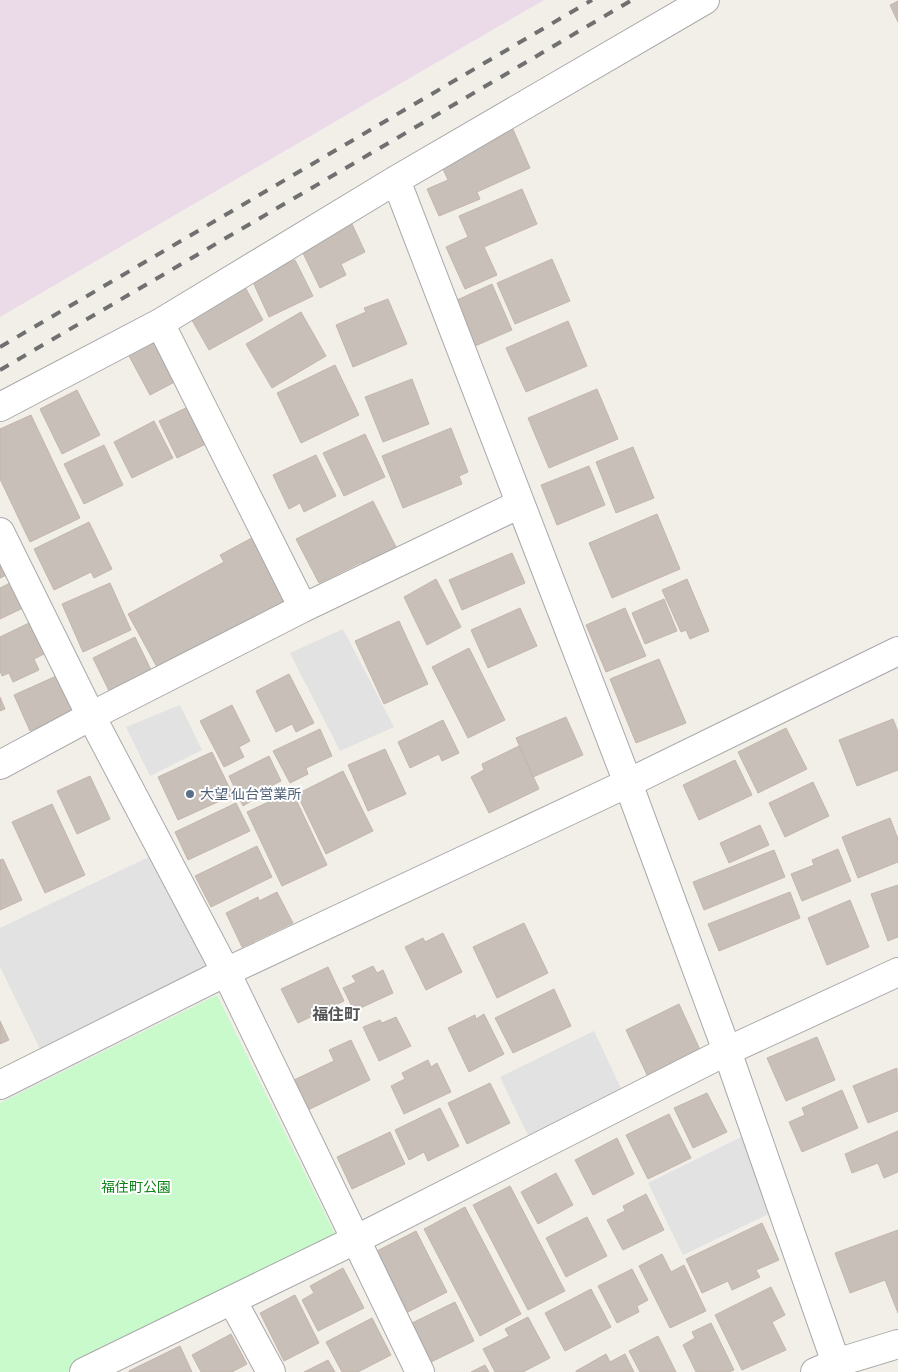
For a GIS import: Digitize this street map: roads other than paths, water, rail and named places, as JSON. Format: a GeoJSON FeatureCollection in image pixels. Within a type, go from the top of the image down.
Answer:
{"type":"FeatureCollection","features":[{"type":"Feature","properties":{"kind":"street"},"geometry":{"type":"LineString","coordinates":[[0,407],[160,323],[396,180],[705,0]]}},
{"type":"Feature","properties":{"kind":"street"},"geometry":{"type":"LineString","coordinates":[[396,180],[628,783],[727,1052],[826,1367],[898,1344]]}},
{"type":"Feature","properties":{"kind":"street"},"geometry":{"type":"LineString","coordinates":[[160,323],[303,608]]}},
{"type":"Feature","properties":{"kind":"street"},"geometry":{"type":"LineString","coordinates":[[0,765],[91,716],[303,608],[520,504]]}},
{"type":"Feature","properties":{"kind":"street"},"geometry":{"type":"LineString","coordinates":[[0,532],[91,716],[226,972],[420,1372]]}},
{"type":"Feature","properties":{"kind":"street"},"geometry":{"type":"LineString","coordinates":[[0,1085],[226,972],[628,783],[898,652]]}},
{"type":"Feature","properties":{"kind":"street"},"geometry":{"type":"LineString","coordinates":[[94,1370],[727,1052],[898,972]]}},
{"type":"Feature","properties":{"kind":"street"},"geometry":{"type":"LineString","coordinates":[[232,1300],[271,1372]]}},
{"type":"Feature","properties":{"kind":"railway"},"geometry":{"type":"LineString","coordinates":[[0,347],[592,0]]}},
{"type":"Feature","properties":{"kind":"railway"},"geometry":{"type":"LineString","coordinates":[[0,370],[632,0]]}},
{"type":"Feature","properties":{"kind":"place","name":"大望 仙台営業所"},"geometry":{"type":"Point","coordinates":[190,794]}},
{"type":"Feature","properties":{"kind":"district","name":"福住町"},"geometry":{"type":"Point","coordinates":[336,1014]}},
{"type":"Feature","properties":{"kind":"park label","name":"福住町公園"},"geometry":{"type":"Point","coordinates":[136,1187]}}]}
